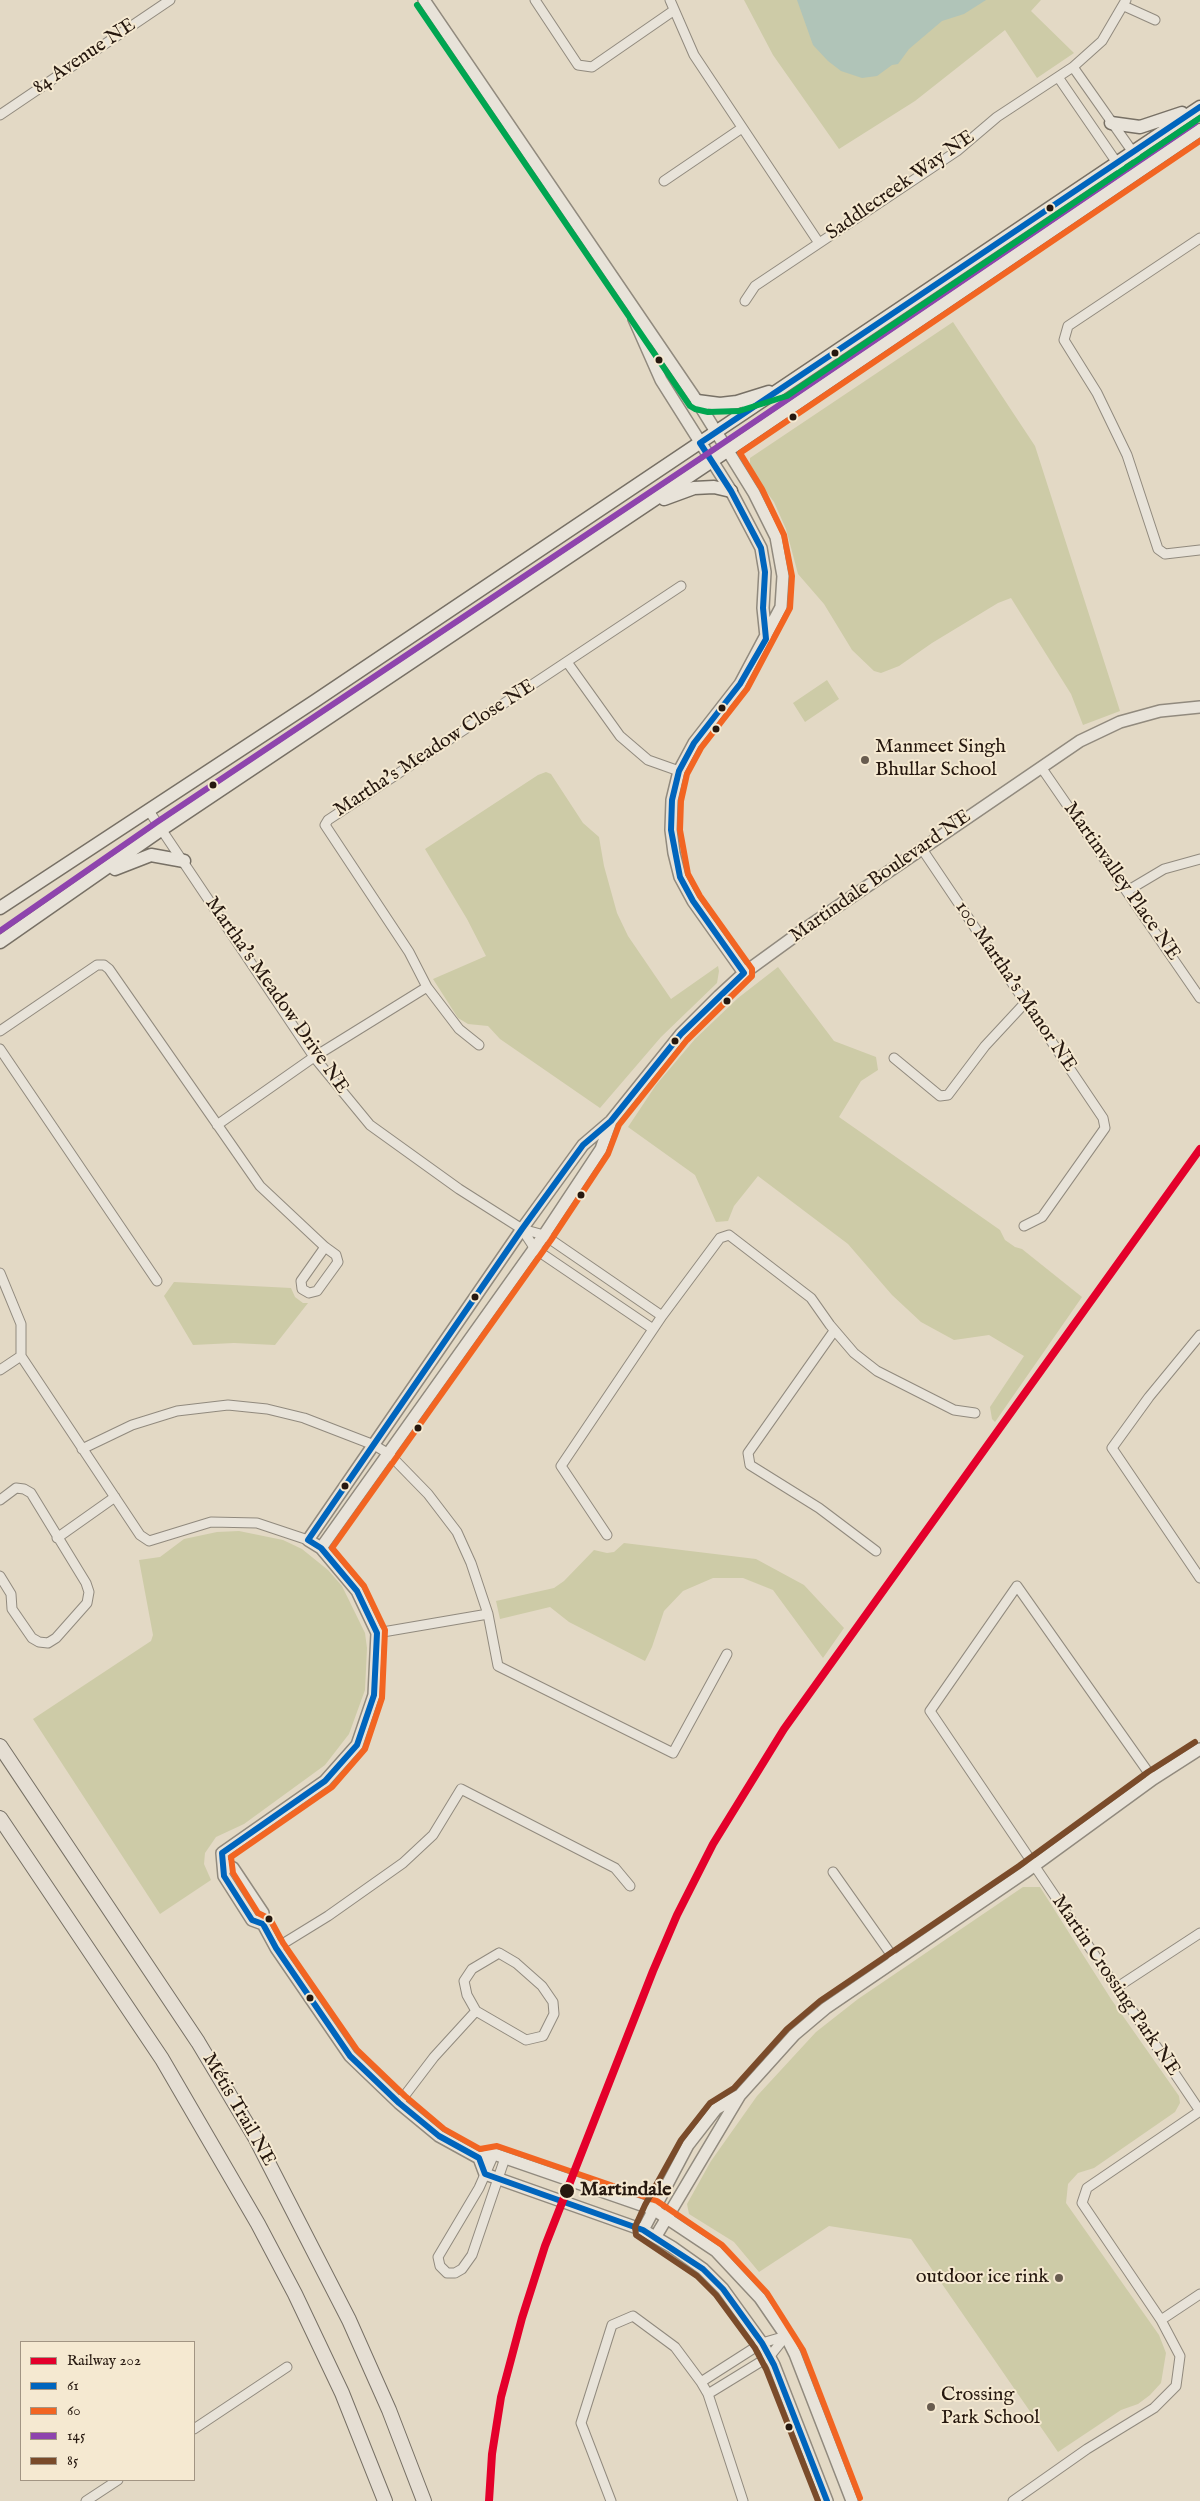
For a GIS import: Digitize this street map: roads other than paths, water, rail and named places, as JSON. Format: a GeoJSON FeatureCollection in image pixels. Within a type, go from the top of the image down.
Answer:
{"type":"FeatureCollection","features":[{"type":"Feature","properties":{"kind":"main road"},"geometry":{"type":"LineString","coordinates":[[1111,123],[1140,127],[1200,106]]}},
{"type":"Feature","properties":{"kind":"main road"},"geometry":{"type":"LineString","coordinates":[[0,908],[149,811],[783,388],[1200,106]]}},
{"type":"Feature","properties":{"kind":"main road"},"geometry":{"type":"LineString","coordinates":[[0,942],[162,829],[643,506],[712,462],[1200,130]]}},
{"type":"Feature","properties":{"kind":"main road"},"geometry":{"type":"LineString","coordinates":[[697,401],[720,404],[737,402],[783,388]]}},
{"type":"Feature","properties":{"kind":"main road"},"geometry":{"type":"LineString","coordinates":[[643,506],[694,488],[714,487],[731,491]]}},
{"type":"Feature","properties":{"kind":"main road"},"geometry":{"type":"LineString","coordinates":[[85,882],[151,855],[184,861]]}},
{"type":"Feature","properties":{"kind":"main road","name":"Métis Trail NE"},"geometry":{"type":"LineString","coordinates":[[0,1746],[198,2042],[256,2139],[349,2320],[389,2410],[424,2501]]}},
{"type":"Feature","properties":{"kind":"main road","name":"Métis Trail NE"},"geometry":{"type":"LineString","coordinates":[[0,1818],[162,2058],[258,2224],[295,2294],[342,2392],[385,2501]]}},
{"type":"Feature","properties":{"kind":"street","name":"84 Avenue NE"},"geometry":{"type":"LineString","coordinates":[[0,115],[170,0]]}},
{"type":"Feature","properties":{"kind":"street"},"geometry":{"type":"LineString","coordinates":[[424,0],[622,294],[697,401],[754,493],[776,537],[783,576],[781,607],[766,639],[740,684],[694,743],[679,772],[672,800],[671,830],[674,854],[680,877],[693,901],[744,973]]}},
{"type":"Feature","properties":{"kind":"street"},"geometry":{"type":"LineString","coordinates":[[535,0],[578,65],[592,67],[673,11]]}},
{"type":"Feature","properties":{"kind":"street","name":"Saddlecreek Way NE"},"geometry":{"type":"LineString","coordinates":[[670,0],[673,11],[694,55],[819,243],[957,151],[997,117],[1073,67],[1102,41],[1125,3]]}},
{"type":"Feature","properties":{"kind":"street"},"geometry":{"type":"LineString","coordinates":[[1125,3],[1155,20]]}},
{"type":"Feature","properties":{"kind":"street"},"geometry":{"type":"LineString","coordinates":[[1073,67],[1144,168]]}},
{"type":"Feature","properties":{"kind":"street"},"geometry":{"type":"LineString","coordinates":[[1058,77],[1128,179]]}},
{"type":"Feature","properties":{"kind":"street"},"geometry":{"type":"LineString","coordinates":[[664,181],[742,128]]}},
{"type":"Feature","properties":{"kind":"street"},"geometry":{"type":"LineString","coordinates":[[1200,238],[1068,326],[1064,340],[1097,393],[1127,455],[1158,549],[1165,554],[1200,550]]}},
{"type":"Feature","properties":{"kind":"street"},"geometry":{"type":"LineString","coordinates":[[745,301],[755,286],[819,243]]}},
{"type":"Feature","properties":{"kind":"street"},"geometry":{"type":"LineString","coordinates":[[622,294],[662,380],[731,491],[761,548],[765,572],[764,608],[766,639]]}},
{"type":"Feature","properties":{"kind":"street","name":"Martha's Meadow Close NE"},"geometry":{"type":"LineString","coordinates":[[427,987],[409,952],[325,825],[328,820],[682,586]]}},
{"type":"Feature","properties":{"kind":"street"},"geometry":{"type":"LineString","coordinates":[[567,662],[620,736],[648,760],[679,772]]}},
{"type":"Feature","properties":{"kind":"street","name":"Martindale Boulevard NE"},"geometry":{"type":"LineString","coordinates":[[308,1540],[522,1229],[583,1145],[611,1121],[681,1034],[744,973],[1080,741],[1120,722],[1160,711],[1200,707]]}},
{"type":"Feature","properties":{"kind":"street","name":"Martinvalley Place NE"},"geometry":{"type":"LineString","coordinates":[[1040,767],[1200,998]]}},
{"type":"Feature","properties":{"kind":"street","name":"Martha's Meadow Drive NE"},"geometry":{"type":"LineString","coordinates":[[149,811],[314,1058],[370,1125],[459,1189],[522,1229]]}},
{"type":"Feature","properties":{"kind":"street","name":"100 Martha's Manor NE"},"geometry":{"type":"LineString","coordinates":[[922,849],[1024,1004],[1103,1118],[1105,1128],[1042,1217],[1024,1226]]}},
{"type":"Feature","properties":{"kind":"street"},"geometry":{"type":"LineString","coordinates":[[1127,891],[1164,869],[1200,859]]}},
{"type":"Feature","properties":{"kind":"street"},"geometry":{"type":"LineString","coordinates":[[0,1031],[97,965],[104,965],[110,969],[260,1186],[336,1255],[338,1262],[317,1291],[309,1293],[302,1289],[301,1281],[325,1247]]}},
{"type":"Feature","properties":{"kind":"street"},"geometry":{"type":"LineString","coordinates":[[217,1125],[314,1058],[427,987],[459,1029],[479,1045]]}},
{"type":"Feature","properties":{"kind":"street"},"geometry":{"type":"LineString","coordinates":[[894,1058],[940,1096],[948,1095],[985,1046],[1024,1004]]}},
{"type":"Feature","properties":{"kind":"street"},"geometry":{"type":"LineString","coordinates":[[0,1049],[157,1281]]}},
{"type":"Feature","properties":{"kind":"street","name":"Martindale Boulevard NE"},"geometry":{"type":"LineString","coordinates":[[321,1548],[544,1235],[601,1149],[611,1121]]}},
{"type":"Feature","properties":{"kind":"street"},"geometry":{"type":"LineString","coordinates":[[522,1229],[544,1235],[662,1316]]}},
{"type":"Feature","properties":{"kind":"street"},"geometry":{"type":"LineString","coordinates":[[522,1229],[534,1249],[653,1329]]}},
{"type":"Feature","properties":{"kind":"street"},"geometry":{"type":"LineString","coordinates":[[607,1535],[561,1466],[662,1316],[720,1238],[729,1235],[811,1298],[834,1331],[854,1353],[877,1371],[954,1410],[975,1414]]}},
{"type":"Feature","properties":{"kind":"street"},"geometry":{"type":"LineString","coordinates":[[0,1273],[21,1324],[21,1356],[140,1535],[150,1541],[211,1522],[257,1523],[308,1540],[321,1548],[357,1591],[377,1633],[374,1695],[357,1745],[325,1781],[222,1853],[224,1876],[252,1920],[263,1924],[276,1948],[350,2056],[399,2103],[439,2136],[479,2158],[499,2156],[653,2209],[716,2252],[729,2264],[760,2298],[786,2336],[852,2501]]}},
{"type":"Feature","properties":{"kind":"street"},"geometry":{"type":"LineString","coordinates":[[834,1331],[748,1453],[750,1465],[819,1508],[876,1551]]}},
{"type":"Feature","properties":{"kind":"street"},"geometry":{"type":"LineString","coordinates":[[1199,1575],[1112,1448],[1149,1397],[1200,1335]]}},
{"type":"Feature","properties":{"kind":"street"},"geometry":{"type":"LineString","coordinates":[[0,1370],[21,1356]]}},
{"type":"Feature","properties":{"kind":"street"},"geometry":{"type":"LineString","coordinates":[[82,1449],[132,1425],[177,1411],[228,1405],[267,1409],[304,1418],[374,1445],[389,1454],[428,1494],[457,1532],[471,1563],[488,1614],[498,1666],[674,1753],[727,1654]]}},
{"type":"Feature","properties":{"kind":"street"},"geometry":{"type":"LineString","coordinates":[[0,1500],[16,1488],[24,1489],[31,1493],[86,1583],[89,1592],[87,1603],[56,1638],[48,1643],[32,1638],[12,1609],[11,1594],[0,1576]]}},
{"type":"Feature","properties":{"kind":"street"},"geometry":{"type":"LineString","coordinates":[[57,1538],[115,1498]]}},
{"type":"Feature","properties":{"kind":"street","name":"Martin Crossing Park NE"},"geometry":{"type":"LineString","coordinates":[[1013,2501],[1087,2449],[1154,2408],[1176,2386],[1180,2356],[1161,2320],[1082,2203],[1087,2188],[1200,2111],[930,1711],[1017,1586],[1153,1779]]}},
{"type":"Feature","properties":{"kind":"street"},"geometry":{"type":"LineString","coordinates":[[377,1633],[488,1614]]}},
{"type":"Feature","properties":{"kind":"street"},"geometry":{"type":"LineString","coordinates":[[656,2236],[740,2095],[801,2030],[826,2008],[1034,1865],[1153,1779],[1200,1749]]}},
{"type":"Feature","properties":{"kind":"street"},"geometry":{"type":"LineString","coordinates":[[276,1948],[328,1916],[403,1863],[432,1835],[460,1789],[615,1868],[630,1886]]}},
{"type":"Feature","properties":{"kind":"street"},"geometry":{"type":"LineString","coordinates":[[833,1872],[895,1960]]}},
{"type":"Feature","properties":{"kind":"street"},"geometry":{"type":"LineString","coordinates":[[1116,1988],[1200,1933]]}},
{"type":"Feature","properties":{"kind":"street"},"geometry":{"type":"LineString","coordinates":[[499,1953],[516,1963],[542,1986],[554,2002],[554,2014],[543,2036],[526,2040],[476,2011],[467,1995],[464,1981],[472,1969],[499,1953]]}},
{"type":"Feature","properties":{"kind":"street"},"geometry":{"type":"LineString","coordinates":[[399,2103],[434,2057],[476,2011]]}},
{"type":"Feature","properties":{"kind":"street"},"geometry":{"type":"LineString","coordinates":[[643,2230],[688,2145],[716,2109],[740,2095]]}},
{"type":"Feature","properties":{"kind":"street"},"geometry":{"type":"LineString","coordinates":[[499,2156],[497,2178],[472,2256],[462,2269],[455,2273],[448,2273],[440,2266],[438,2257],[485,2174],[499,2156]]}},
{"type":"Feature","properties":{"kind":"street"},"geometry":{"type":"LineString","coordinates":[[479,2158],[485,2174]]}},
{"type":"Feature","properties":{"kind":"street"},"geometry":{"type":"LineString","coordinates":[[485,2174],[643,2230],[656,2236],[703,2269],[723,2289],[770,2356],[827,2501]]}},
{"type":"Feature","properties":{"kind":"street"},"geometry":{"type":"LineString","coordinates":[[1161,2320],[1200,2294]]}},
{"type":"Feature","properties":{"kind":"street"},"geometry":{"type":"LineString","coordinates":[[611,2501],[580,2423],[612,2325],[633,2316],[675,2347],[701,2382],[708,2394],[744,2501]]}},
{"type":"Feature","properties":{"kind":"street"},"geometry":{"type":"LineString","coordinates":[[701,2382],[762,2343],[786,2336]]}},
{"type":"Feature","properties":{"kind":"street"},"geometry":{"type":"LineString","coordinates":[[708,2394],[770,2356],[786,2336]]}},
{"type":"Feature","properties":{"kind":"street"},"geometry":{"type":"LineString","coordinates":[[195,2428],[287,2367]]}},
{"type":"Feature","properties":{"kind":"street"},"geometry":{"type":"LineString","coordinates":[[86,2501],[116,2481]]}},
{"type":"Feature","properties":{"kind":"rail line","name":"202"},"geometry":{"type":"LineString","coordinates":[[489,2501],[492,2454],[501,2397],[522,2318],[545,2246],[653,1971],[677,1915],[713,1844],[784,1729],[1200,1149]]}},
{"type":"Feature","properties":{"kind":"place","name":"Manmeet Singh Bhullar School"},"geometry":{"type":"Point","coordinates":[865,760]}},
{"type":"Feature","properties":{"kind":"place","name":"Martindale"},"geometry":{"type":"Point","coordinates":[567,2191]}},
{"type":"Feature","properties":{"kind":"place","name":"outdoor ice rink"},"geometry":{"type":"Point","coordinates":[1059,2278]}},
{"type":"Feature","properties":{"kind":"place","name":"Crossing Park School"},"geometry":{"type":"Point","coordinates":[931,2407]}}]}
